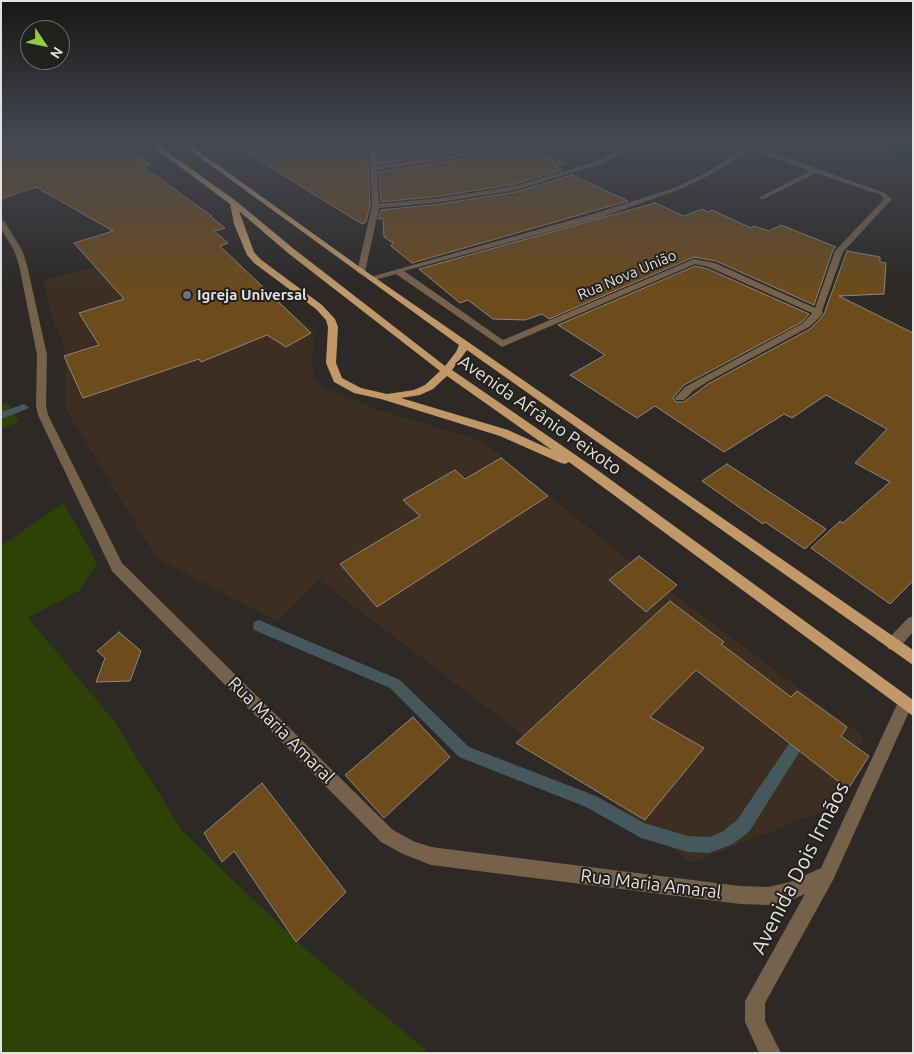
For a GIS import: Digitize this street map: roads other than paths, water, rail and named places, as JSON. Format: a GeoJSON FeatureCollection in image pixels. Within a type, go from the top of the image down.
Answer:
{"type":"FeatureCollection","features":[{"type":"Feature","properties":{"kind":"main road","name":"Avenida Afrânio Peixoto"},"geometry":{"type":"LineString","coordinates":[[218,192],[446,371],[592,472],[909,706]]}},
{"type":"Feature","properties":{"kind":"main road","name":"Avenida Afrânio Peixoto"},"geometry":{"type":"LineString","coordinates":[[251,192],[361,272],[913,658]]}},
{"type":"Feature","properties":{"kind":"main road"},"geometry":{"type":"LineString","coordinates":[[233,203],[238,224],[250,253],[257,261],[319,307],[330,319],[333,327],[331,362],[338,380],[358,392],[383,396],[504,433],[592,472]]}},
{"type":"Feature","properties":{"kind":"main road"},"geometry":{"type":"LineString","coordinates":[[383,396],[416,393],[429,387],[446,371],[461,352],[464,343]]}},
{"type":"Feature","properties":{"kind":"street"},"geometry":{"type":"LineString","coordinates":[[361,272],[376,206],[375,192]]}},
{"type":"Feature","properties":{"kind":"street"},"geometry":{"type":"LineString","coordinates":[[376,206],[441,200],[490,192]]}},
{"type":"Feature","properties":{"kind":"street"},"geometry":{"type":"LineString","coordinates":[[371,278],[596,216],[667,192]]}},
{"type":"Feature","properties":{"kind":"street"},"geometry":{"type":"LineString","coordinates":[[762,198],[773,192]]}},
{"type":"Feature","properties":{"kind":"street"},"geometry":{"type":"LineString","coordinates":[[680,398],[702,380],[806,325],[818,314],[839,251],[887,201],[888,197],[875,192]]}},
{"type":"Feature","properties":{"kind":"street","name":"Rua Maria Amaral"},"geometry":{"type":"LineString","coordinates":[[1,222],[18,250],[24,265],[42,355],[41,406],[43,415],[117,566],[387,836],[410,848],[432,856],[740,895],[768,896],[791,892],[827,874]]}},
{"type":"Feature","properties":{"kind":"street","name":"Rua Nova União"},"geometry":{"type":"LineString","coordinates":[[398,271],[502,344],[694,261],[712,265],[818,314]]}},
{"type":"Feature","properties":{"kind":"street"},"geometry":{"type":"LineString","coordinates":[[893,644],[913,622]]}},
{"type":"Feature","properties":{"kind":"street","name":"Avenida Dois Irmãos"},"geometry":{"type":"LineString","coordinates":[[770,1053],[755,1022],[755,1001],[827,874],[909,706]]}},
{"type":"Feature","properties":{"kind":"waterway"},"geometry":{"type":"LineString","coordinates":[[1,416],[24,407]]}},
{"type":"Feature","properties":{"kind":"waterway"},"geometry":{"type":"LineString","coordinates":[[259,626],[395,684],[464,752],[591,801],[641,830],[688,844],[709,845],[727,838],[743,826],[798,743]]}},
{"type":"Feature","properties":{"kind":"place","name":"Igreja Universal"},"geometry":{"type":"Point","coordinates":[187,295]}}]}
